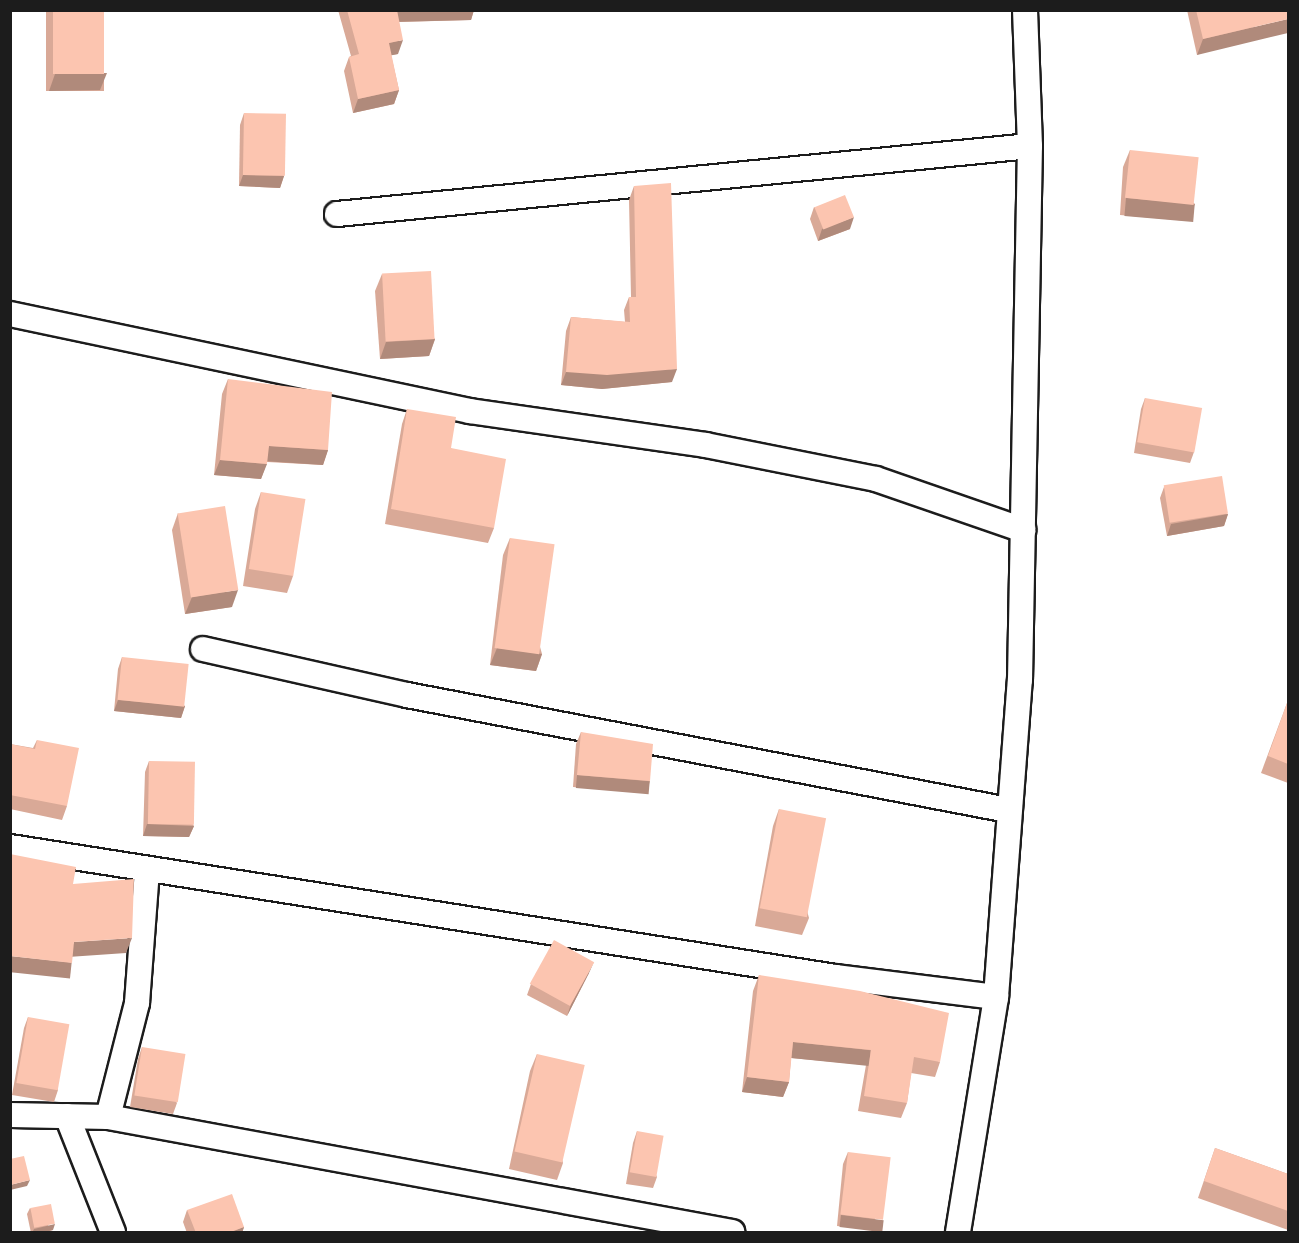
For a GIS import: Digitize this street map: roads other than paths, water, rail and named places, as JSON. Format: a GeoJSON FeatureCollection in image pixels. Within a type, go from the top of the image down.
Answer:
{"type":"FeatureCollection","features":[{"type":"Feature","properties":{"kind":"street"},"geometry":{"type":"LineString","coordinates":[[958,1233],[996,998],[1008,810],[1020,680],[1030,146],[1025,10]]}},
{"type":"Feature","properties":{"kind":"street"},"geometry":{"type":"LineString","coordinates":[[337,214],[1030,146]]}},
{"type":"Feature","properties":{"kind":"street"},"geometry":{"type":"LineString","coordinates":[[10,314],[470,411],[706,446],[876,479],[1023,530]]}},
{"type":"Feature","properties":{"kind":"street"},"geometry":{"type":"LineString","coordinates":[[203,649],[407,695],[1008,810]]}},
{"type":"Feature","properties":{"kind":"street"},"geometry":{"type":"LineString","coordinates":[[10,847],[147,871],[996,998]]}},
{"type":"Feature","properties":{"kind":"street"},"geometry":{"type":"LineString","coordinates":[[108,1117],[137,1003],[147,871]]}},
{"type":"Feature","properties":{"kind":"street"},"geometry":{"type":"LineString","coordinates":[[10,1114],[108,1117],[732,1233]]}},
{"type":"Feature","properties":{"kind":"street"},"geometry":{"type":"LineString","coordinates":[[67,1116],[113,1233]]}}]}
